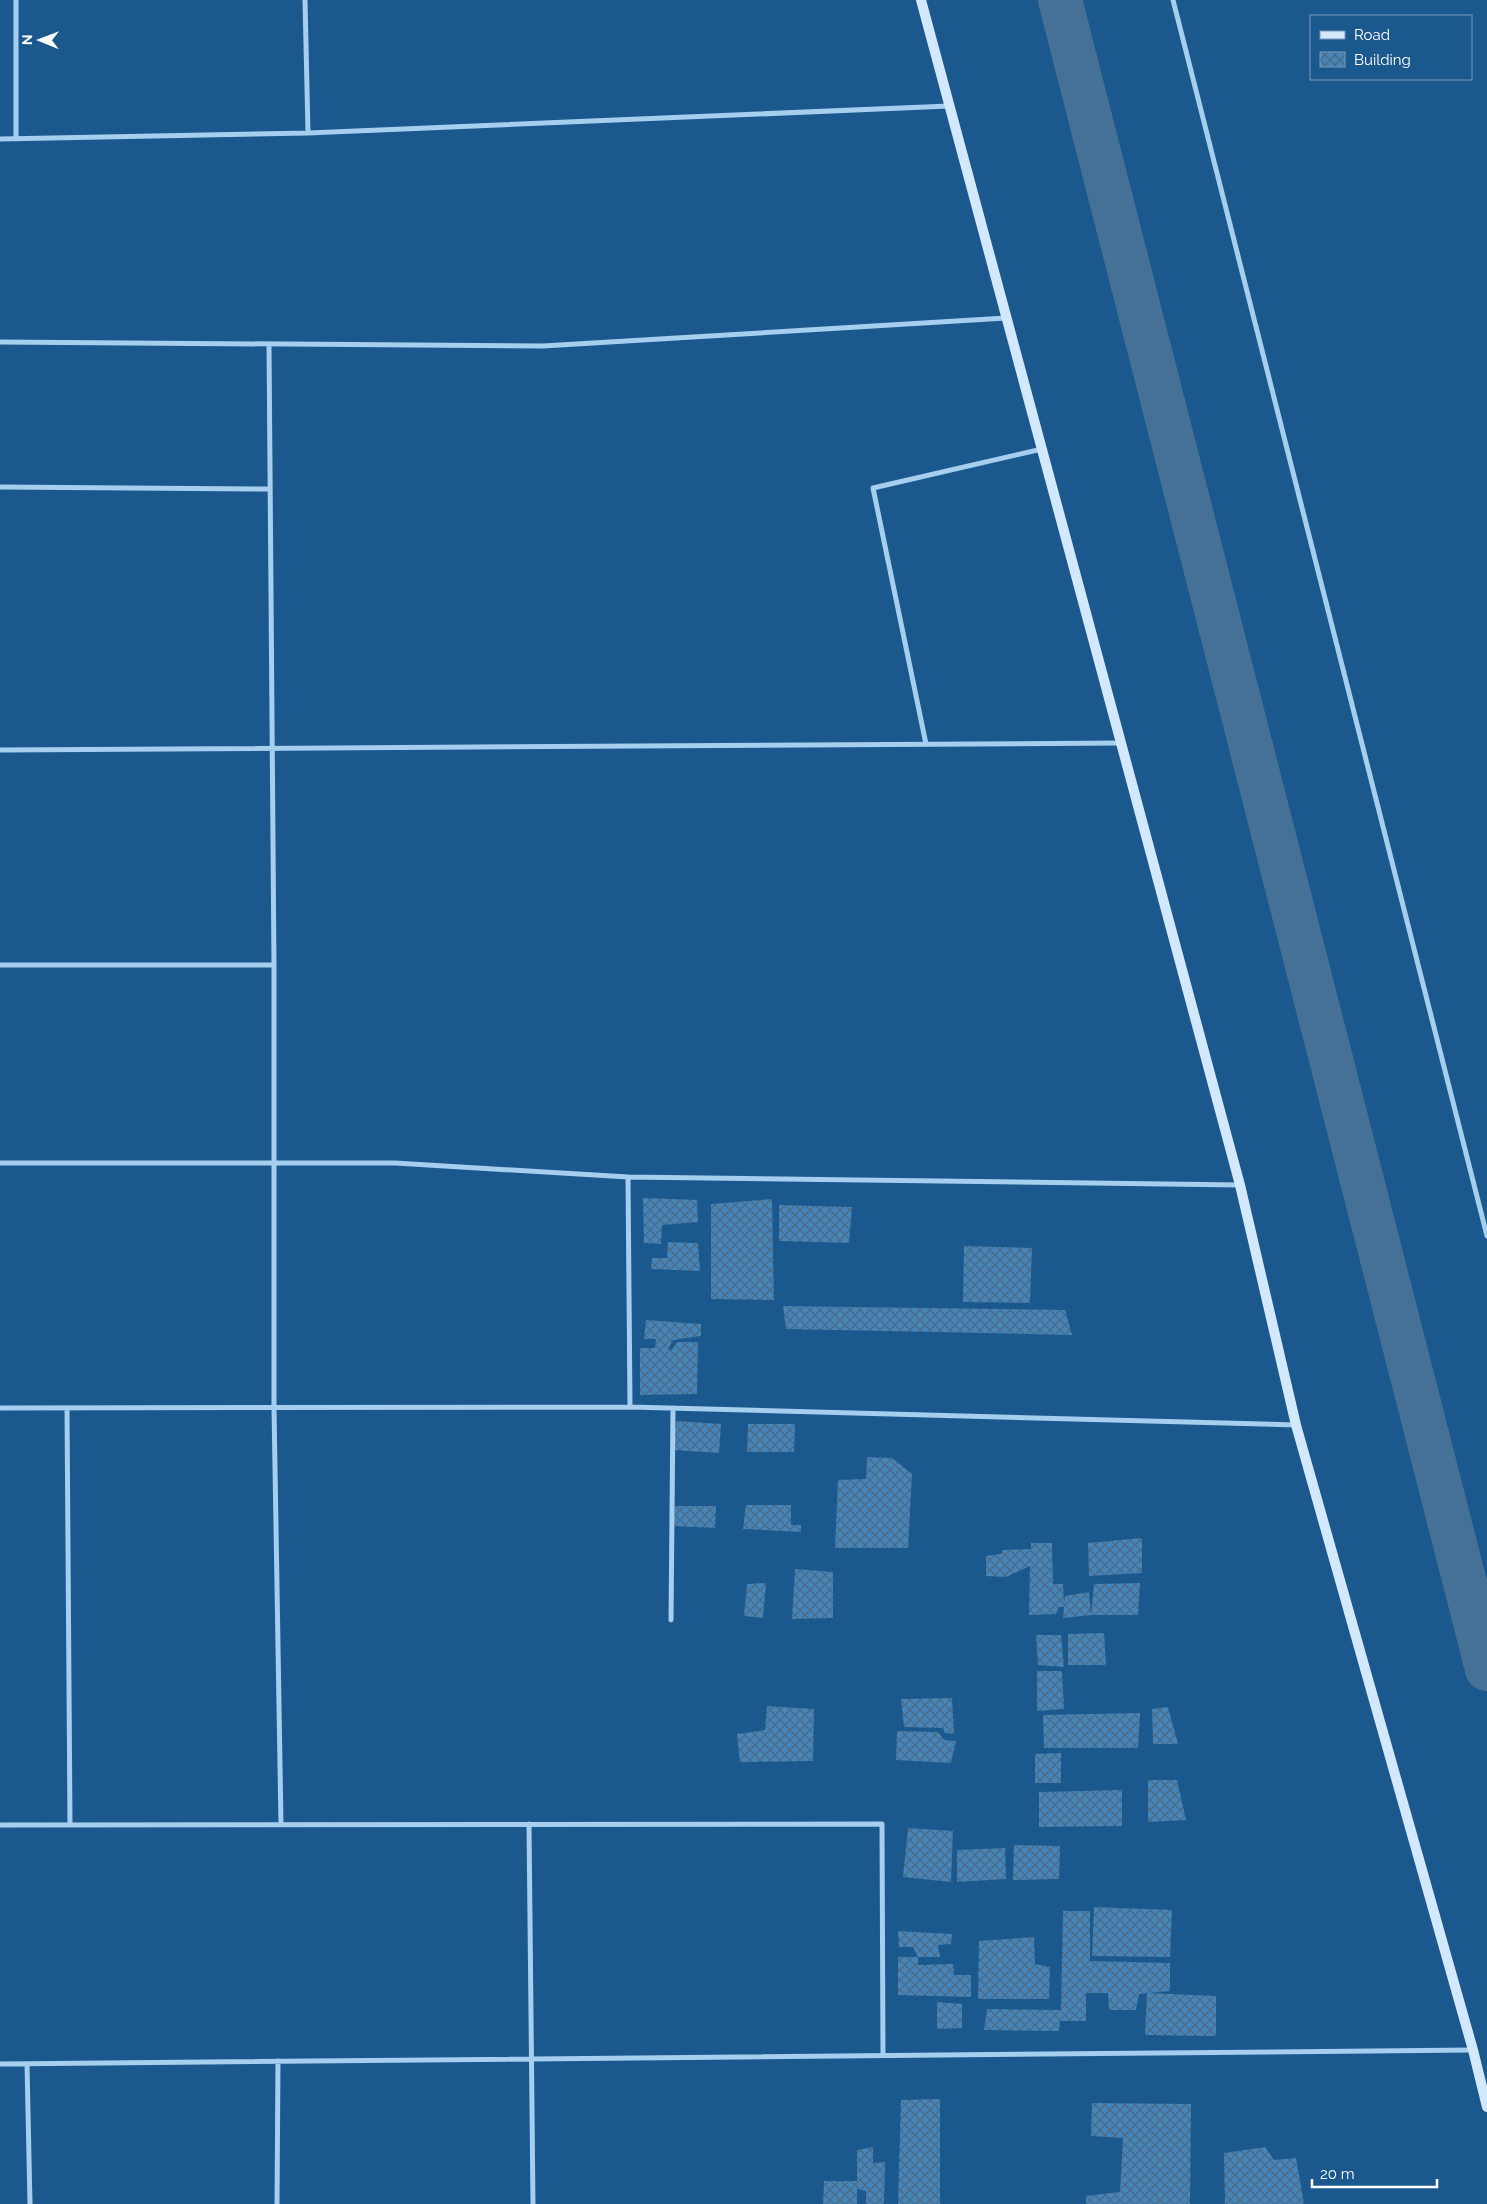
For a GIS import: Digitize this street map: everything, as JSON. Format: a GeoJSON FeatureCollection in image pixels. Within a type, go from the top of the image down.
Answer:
{"type":"FeatureCollection","features":[{"type":"Feature","properties":{"kind":"street"},"geometry":{"type":"LineString","coordinates":[[16,0],[16,138]]}},
{"type":"Feature","properties":{"kind":"street"},"geometry":{"type":"LineString","coordinates":[[305,0],[308,133]]}},
{"type":"Feature","properties":{"kind":"street"},"geometry":{"type":"LineString","coordinates":[[921,0],[1240,1185],[1296,1425],[1473,2050],[1487,2107]]}},
{"type":"Feature","properties":{"kind":"street"},"geometry":{"type":"LineString","coordinates":[[1173,0],[1487,1236]]}},
{"type":"Feature","properties":{"kind":"street"},"geometry":{"type":"LineString","coordinates":[[0,139],[308,133],[950,106]]}},
{"type":"Feature","properties":{"kind":"street"},"geometry":{"type":"LineString","coordinates":[[0,342],[543,346],[1007,318]]}},
{"type":"Feature","properties":{"kind":"street"},"geometry":{"type":"LineString","coordinates":[[269,344],[273,748],[274,1408],[281,1824]]}},
{"type":"Feature","properties":{"kind":"street"},"geometry":{"type":"LineString","coordinates":[[926,744],[873,488],[1042,449]]}},
{"type":"Feature","properties":{"kind":"street"},"geometry":{"type":"LineString","coordinates":[[0,487],[270,489]]}},
{"type":"Feature","properties":{"kind":"street"},"geometry":{"type":"LineString","coordinates":[[0,750],[1121,743]]}},
{"type":"Feature","properties":{"kind":"street"},"geometry":{"type":"LineString","coordinates":[[0,966],[274,965]]}},
{"type":"Feature","properties":{"kind":"street"},"geometry":{"type":"LineString","coordinates":[[0,1163],[395,1162],[628,1178],[1240,1185]]}},
{"type":"Feature","properties":{"kind":"street"},"geometry":{"type":"LineString","coordinates":[[628,1178],[630,1407]]}},
{"type":"Feature","properties":{"kind":"street"},"geometry":{"type":"LineString","coordinates":[[0,1408],[630,1407],[1296,1425]]}},
{"type":"Feature","properties":{"kind":"street"},"geometry":{"type":"LineString","coordinates":[[67,1408],[70,1825]]}},
{"type":"Feature","properties":{"kind":"street"},"geometry":{"type":"LineString","coordinates":[[671,1620],[673,1408]]}},
{"type":"Feature","properties":{"kind":"street"},"geometry":{"type":"LineString","coordinates":[[529,1824],[533,2204]]}},
{"type":"Feature","properties":{"kind":"street"},"geometry":{"type":"LineString","coordinates":[[0,1825],[882,1824],[884,2055]]}},
{"type":"Feature","properties":{"kind":"street"},"geometry":{"type":"LineString","coordinates":[[0,2064],[1473,2050]]}},
{"type":"Feature","properties":{"kind":"street"},"geometry":{"type":"LineString","coordinates":[[277,2204],[278,2061]]}},
{"type":"Feature","properties":{"kind":"street"},"geometry":{"type":"LineString","coordinates":[[27,2064],[30,2204]]}},
{"type":"Feature","properties":{"kind":"building"},"geometry":{"type":"Polygon","coordinates":[[[643,1198],[697,1200],[698,1222],[662,1225],[661,1244],[644,1243],[643,1198]]]}},
{"type":"Feature","properties":{"kind":"building"},"geometry":{"type":"Polygon","coordinates":[[[772,1199],[774,1300],[711,1299],[711,1204],[772,1199]]]}},
{"type":"Feature","properties":{"kind":"building"},"geometry":{"type":"Polygon","coordinates":[[[779,1205],[852,1207],[849,1243],[779,1241],[779,1205]]]}},
{"type":"Feature","properties":{"kind":"building"},"geometry":{"type":"Polygon","coordinates":[[[668,1242],[698,1243],[700,1271],[651,1269],[652,1258],[667,1258],[668,1242]]]}},
{"type":"Feature","properties":{"kind":"building"},"geometry":{"type":"Polygon","coordinates":[[[964,1246],[1032,1248],[1030,1303],[963,1302],[964,1246]]]}},
{"type":"Feature","properties":{"kind":"building"},"geometry":{"type":"Polygon","coordinates":[[[783,1306],[1065,1310],[1072,1335],[786,1329],[783,1306]]]}},
{"type":"Feature","properties":{"kind":"building"},"geometry":{"type":"Polygon","coordinates":[[[646,1320],[701,1324],[701,1336],[673,1340],[668,1349],[672,1350],[677,1342],[698,1342],[697,1394],[640,1395],[640,1348],[655,1348],[656,1339],[644,1339],[646,1320]]]}},
{"type":"Feature","properties":{"kind":"building"},"geometry":{"type":"Polygon","coordinates":[[[676,1421],[721,1424],[719,1453],[673,1450],[676,1421]]]}},
{"type":"Feature","properties":{"kind":"building"},"geometry":{"type":"Polygon","coordinates":[[[748,1424],[795,1424],[794,1452],[747,1452],[748,1424]]]}},
{"type":"Feature","properties":{"kind":"building"},"geometry":{"type":"Polygon","coordinates":[[[867,1457],[892,1458],[912,1474],[908,1548],[835,1548],[838,1480],[866,1479],[867,1457]]]}},
{"type":"Feature","properties":{"kind":"building"},"geometry":{"type":"Polygon","coordinates":[[[746,1505],[791,1505],[791,1525],[801,1525],[801,1532],[743,1529],[746,1505]]]}},
{"type":"Feature","properties":{"kind":"building"},"geometry":{"type":"Polygon","coordinates":[[[675,1506],[716,1506],[715,1528],[674,1526],[675,1506]]]}},
{"type":"Feature","properties":{"kind":"building"},"geometry":{"type":"Polygon","coordinates":[[[1142,1538],[1142,1573],[1089,1576],[1088,1543],[1142,1538]]]}},
{"type":"Feature","properties":{"kind":"building"},"geometry":{"type":"Polygon","coordinates":[[[1031,1543],[1052,1543],[1053,1584],[1063,1584],[1064,1604],[1065,1596],[1089,1592],[1091,1615],[1063,1618],[1064,1607],[1059,1607],[1056,1614],[1029,1615],[1030,1566],[1006,1577],[986,1576],[986,1556],[1001,1554],[1003,1550],[1031,1549],[1031,1543]]]}},
{"type":"Feature","properties":{"kind":"building"},"geometry":{"type":"Polygon","coordinates":[[[795,1569],[833,1572],[833,1618],[792,1619],[795,1569]]]}},
{"type":"Feature","properties":{"kind":"building"},"geometry":{"type":"Polygon","coordinates":[[[766,1583],[763,1618],[744,1616],[747,1584],[766,1583]]]}},
{"type":"Feature","properties":{"kind":"building"},"geometry":{"type":"Polygon","coordinates":[[[1140,1583],[1138,1615],[1091,1615],[1094,1584],[1140,1583]]]}},
{"type":"Feature","properties":{"kind":"building"},"geometry":{"type":"Polygon","coordinates":[[[1104,1633],[1106,1665],[1068,1665],[1068,1634],[1104,1633]]]}},
{"type":"Feature","properties":{"kind":"building"},"geometry":{"type":"Polygon","coordinates":[[[1036,1635],[1061,1635],[1064,1667],[1038,1665],[1036,1635]]]}},
{"type":"Feature","properties":{"kind":"building"},"geometry":{"type":"Polygon","coordinates":[[[1037,1671],[1062,1671],[1064,1709],[1037,1711],[1037,1671]]]}},
{"type":"Feature","properties":{"kind":"building"},"geometry":{"type":"Polygon","coordinates":[[[952,1698],[954,1734],[945,1733],[943,1728],[904,1727],[901,1699],[952,1698]]]}},
{"type":"Feature","properties":{"kind":"building"},"geometry":{"type":"Polygon","coordinates":[[[767,1706],[814,1709],[813,1761],[740,1762],[737,1734],[765,1730],[767,1706]]]}},
{"type":"Feature","properties":{"kind":"building"},"geometry":{"type":"Polygon","coordinates":[[[1168,1707],[1178,1744],[1153,1744],[1152,1709],[1168,1707]]]}},
{"type":"Feature","properties":{"kind":"building"},"geometry":{"type":"Polygon","coordinates":[[[1140,1713],[1138,1748],[1044,1748],[1043,1715],[1140,1713]]]}},
{"type":"Feature","properties":{"kind":"building"},"geometry":{"type":"Polygon","coordinates":[[[897,1731],[938,1732],[944,1740],[956,1741],[951,1763],[896,1760],[897,1731]]]}},
{"type":"Feature","properties":{"kind":"building"},"geometry":{"type":"Polygon","coordinates":[[[1061,1753],[1061,1783],[1035,1783],[1035,1754],[1061,1753]]]}},
{"type":"Feature","properties":{"kind":"building"},"geometry":{"type":"Polygon","coordinates":[[[1148,1780],[1177,1780],[1186,1820],[1148,1822],[1148,1780]]]}},
{"type":"Feature","properties":{"kind":"building"},"geometry":{"type":"Polygon","coordinates":[[[1122,1790],[1122,1826],[1039,1827],[1039,1792],[1122,1790]]]}},
{"type":"Feature","properties":{"kind":"building"},"geometry":{"type":"Polygon","coordinates":[[[908,1828],[953,1831],[951,1882],[903,1877],[908,1828]]]}},
{"type":"Feature","properties":{"kind":"building"},"geometry":{"type":"Polygon","coordinates":[[[1014,1845],[1060,1846],[1059,1879],[1013,1880],[1014,1845]]]}},
{"type":"Feature","properties":{"kind":"building"},"geometry":{"type":"Polygon","coordinates":[[[1005,1848],[1006,1879],[957,1882],[957,1850],[1005,1848]]]}},
{"type":"Feature","properties":{"kind":"building"},"geometry":{"type":"Polygon","coordinates":[[[1094,1907],[1172,1910],[1170,1957],[1092,1956],[1094,1907]]]}},
{"type":"Feature","properties":{"kind":"building"},"geometry":{"type":"Polygon","coordinates":[[[1063,1911],[1090,1911],[1090,1961],[1170,1963],[1170,1991],[1139,1994],[1136,2010],[1109,2010],[1108,1993],[1086,1993],[1086,2021],[1060,2021],[1059,2031],[984,2030],[987,2009],[1061,2010],[1063,1911]]]}},
{"type":"Feature","properties":{"kind":"building"},"geometry":{"type":"Polygon","coordinates":[[[898,1931],[952,1934],[951,1944],[938,1945],[940,1957],[918,1957],[913,1947],[899,1947],[898,1931]]]}},
{"type":"Feature","properties":{"kind":"building"},"geometry":{"type":"Polygon","coordinates":[[[1034,1937],[1035,1964],[1050,1967],[1049,1999],[978,1999],[979,1941],[1034,1937]]]}},
{"type":"Feature","properties":{"kind":"building"},"geometry":{"type":"Polygon","coordinates":[[[898,1957],[918,1957],[918,1965],[953,1964],[954,1975],[971,1975],[971,1997],[898,1995],[898,1957]]]}},
{"type":"Feature","properties":{"kind":"building"},"geometry":{"type":"Polygon","coordinates":[[[1147,1993],[1216,1996],[1216,2036],[1145,2035],[1147,1993]]]}},
{"type":"Feature","properties":{"kind":"building"},"geometry":{"type":"Polygon","coordinates":[[[937,2002],[962,2004],[962,2028],[937,2029],[937,2002]]]}},
{"type":"Feature","properties":{"kind":"building"},"geometry":{"type":"Polygon","coordinates":[[[940,2099],[940,2204],[898,2204],[901,2100],[940,2099]]]}},
{"type":"Feature","properties":{"kind":"building"},"geometry":{"type":"Polygon","coordinates":[[[1092,2103],[1191,2104],[1190,2204],[1086,2204],[1086,2196],[1120,2192],[1123,2138],[1091,2136],[1092,2103]]]}},
{"type":"Feature","properties":{"kind":"building"},"geometry":{"type":"Polygon","coordinates":[[[873,2147],[873,2163],[885,2162],[884,2204],[866,2204],[866,2191],[857,2189],[857,2204],[823,2204],[824,2181],[857,2181],[857,2150],[873,2147]]]}},
{"type":"Feature","properties":{"kind":"building"},"geometry":{"type":"Polygon","coordinates":[[[1265,2147],[1274,2160],[1296,2158],[1304,2204],[1225,2204],[1224,2153],[1265,2147]]]}},
{"type":"Feature","properties":{"kind":"waterway"},"geometry":{"type":"LineString","coordinates":[[1060,0],[1487,1669]]}}]}
